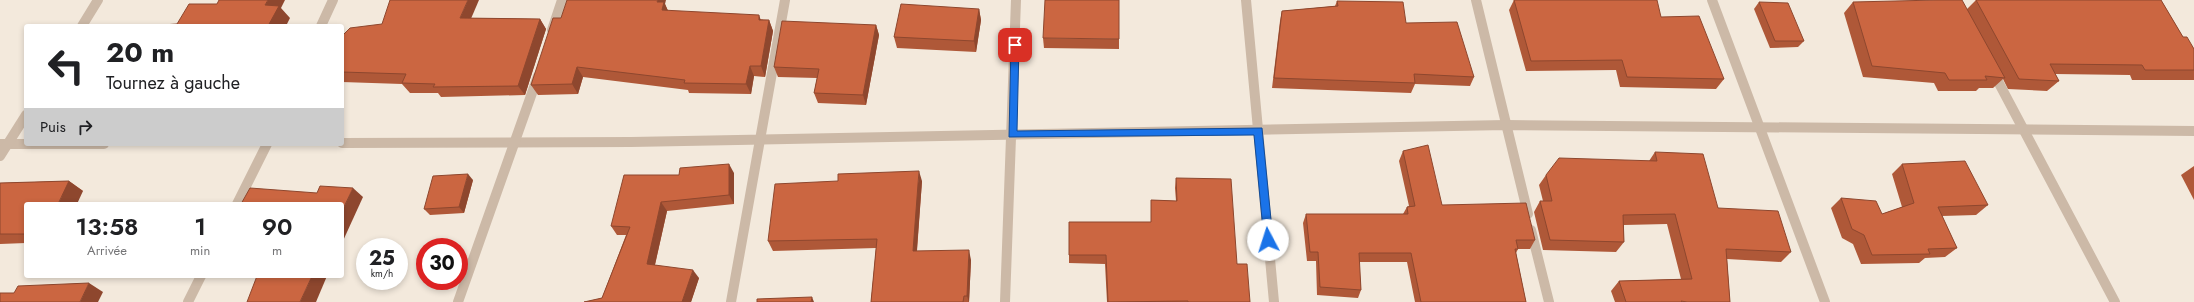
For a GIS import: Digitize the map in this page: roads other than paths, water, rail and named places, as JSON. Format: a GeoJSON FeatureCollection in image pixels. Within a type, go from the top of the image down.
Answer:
{"type":"FeatureCollection","features":[{"type":"Feature","properties":{"kind":"street"},"geometry":{"type":"LineString","coordinates":[[83,24],[98,0]]}},
{"type":"Feature","properties":{"kind":"street"},"geometry":{"type":"LineString","coordinates":[[322,24],[333,0]]}},
{"type":"Feature","properties":{"kind":"street"},"geometry":{"type":"LineString","coordinates":[[550,38],[562,0]]}},
{"type":"Feature","properties":{"kind":"street"},"geometry":{"type":"LineString","coordinates":[[731,302],[785,0]]}},
{"type":"Feature","properties":{"kind":"street"},"geometry":{"type":"LineString","coordinates":[[1005,302],[1016,0]]}},
{"type":"Feature","properties":{"kind":"street"},"geometry":{"type":"LineString","coordinates":[[1246,0],[1274,302]]}},
{"type":"Feature","properties":{"kind":"street"},"geometry":{"type":"LineString","coordinates":[[1476,0],[1549,302]]}},
{"type":"Feature","properties":{"kind":"street"},"geometry":{"type":"LineString","coordinates":[[1712,0],[1825,302]]}},
{"type":"Feature","properties":{"kind":"street"},"geometry":{"type":"LineString","coordinates":[[1987,62],[2115,302]]}},
{"type":"Feature","properties":{"kind":"street"},"geometry":{"type":"LineString","coordinates":[[458,302],[480,238],[516,143],[540,68]]}},
{"type":"Feature","properties":{"kind":"street"},"geometry":{"type":"LineString","coordinates":[[0,156],[4,144],[24,118]]}},
{"type":"Feature","properties":{"kind":"street"},"geometry":{"type":"LineString","coordinates":[[344,143],[516,143],[1259,131],[1506,125],[1761,129],[2194,131]]}},
{"type":"Feature","properties":{"kind":"street"},"geometry":{"type":"LineString","coordinates":[[4,144],[24,144]]}},
{"type":"Feature","properties":{"kind":"street"},"geometry":{"type":"LineString","coordinates":[[238,202],[266,146]]}},
{"type":"Feature","properties":{"kind":"street"},"geometry":{"type":"LineString","coordinates":[[188,302],[200,278]]}}]}
